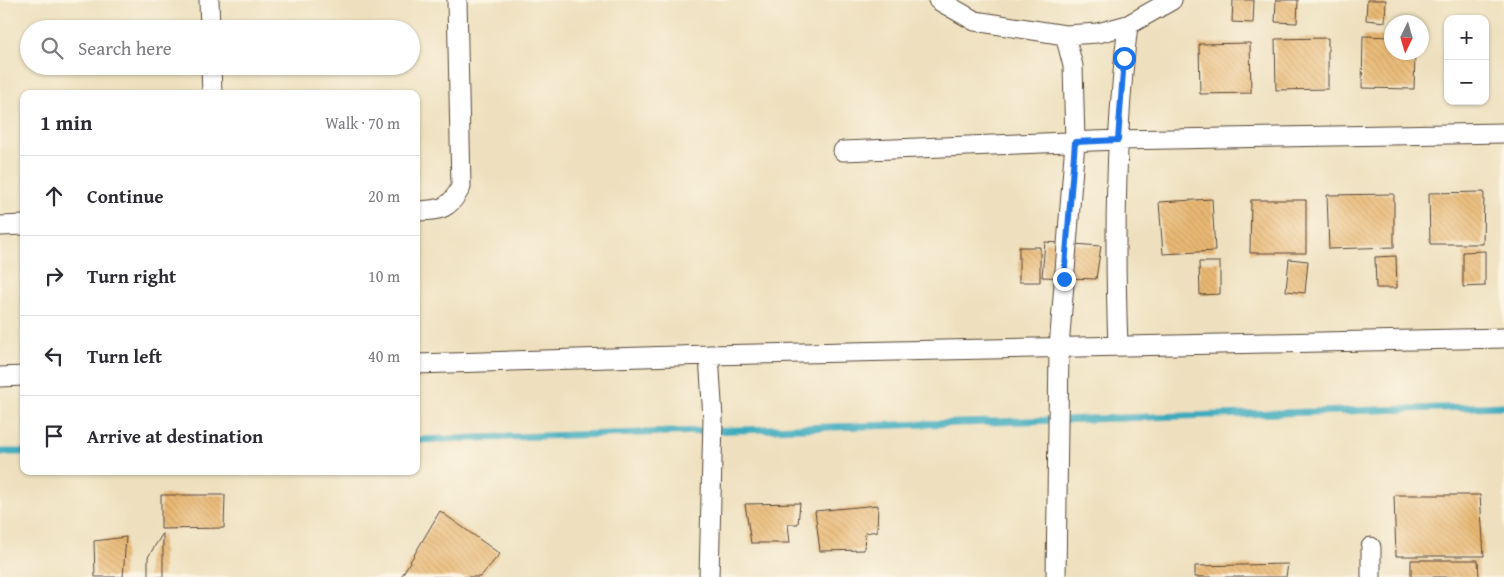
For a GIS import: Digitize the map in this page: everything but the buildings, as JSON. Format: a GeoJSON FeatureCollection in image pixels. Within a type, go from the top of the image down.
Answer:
{"type":"FeatureCollection","features":[{"type":"Feature","properties":{"kind":"street"},"geometry":{"type":"LineString","coordinates":[[209,0],[210,20]]}},
{"type":"Feature","properties":{"kind":"street"},"geometry":{"type":"LineString","coordinates":[[420,210],[438,210],[453,203],[462,187],[456,0]]}},
{"type":"Feature","properties":{"kind":"street"},"geometry":{"type":"LineString","coordinates":[[938,0],[974,21],[1065,35],[1098,33],[1128,25],[1172,0]]}},
{"type":"Feature","properties":{"kind":"street"},"geometry":{"type":"LineString","coordinates":[[1118,346],[1115,280],[1118,140],[1128,25]]}},
{"type":"Feature","properties":{"kind":"street"},"geometry":{"type":"LineString","coordinates":[[1056,577],[1059,348],[1075,142],[1073,66],[1065,35]]}},
{"type":"Feature","properties":{"kind":"street"},"geometry":{"type":"LineString","coordinates":[[211,75],[212,90]]}},
{"type":"Feature","properties":{"kind":"street"},"geometry":{"type":"LineString","coordinates":[[843,151],[1118,140],[1504,133]]}},
{"type":"Feature","properties":{"kind":"street"},"geometry":{"type":"LineString","coordinates":[[0,226],[20,224]]}},
{"type":"Feature","properties":{"kind":"street"},"geometry":{"type":"LineString","coordinates":[[420,364],[709,355],[1504,338]]}},
{"type":"Feature","properties":{"kind":"street"},"geometry":{"type":"LineString","coordinates":[[709,355],[713,419],[709,577]]}},
{"type":"Feature","properties":{"kind":"street"},"geometry":{"type":"LineString","coordinates":[[0,377],[20,376]]}},
{"type":"Feature","properties":{"kind":"street"},"geometry":{"type":"LineString","coordinates":[[1371,547],[1371,577]]}},
{"type":"Feature","properties":{"kind":"waterway"},"geometry":{"type":"LineString","coordinates":[[420,440],[1504,406]]}},
{"type":"Feature","properties":{"kind":"waterway"},"geometry":{"type":"LineString","coordinates":[[0,452],[20,452]]}},
{"type":"Feature","properties":{"kind":"route"},"geometry":{"type":"LineString","coordinates":[[1064,279],[1075,142],[1118,140],[1124,58]]}}]}
